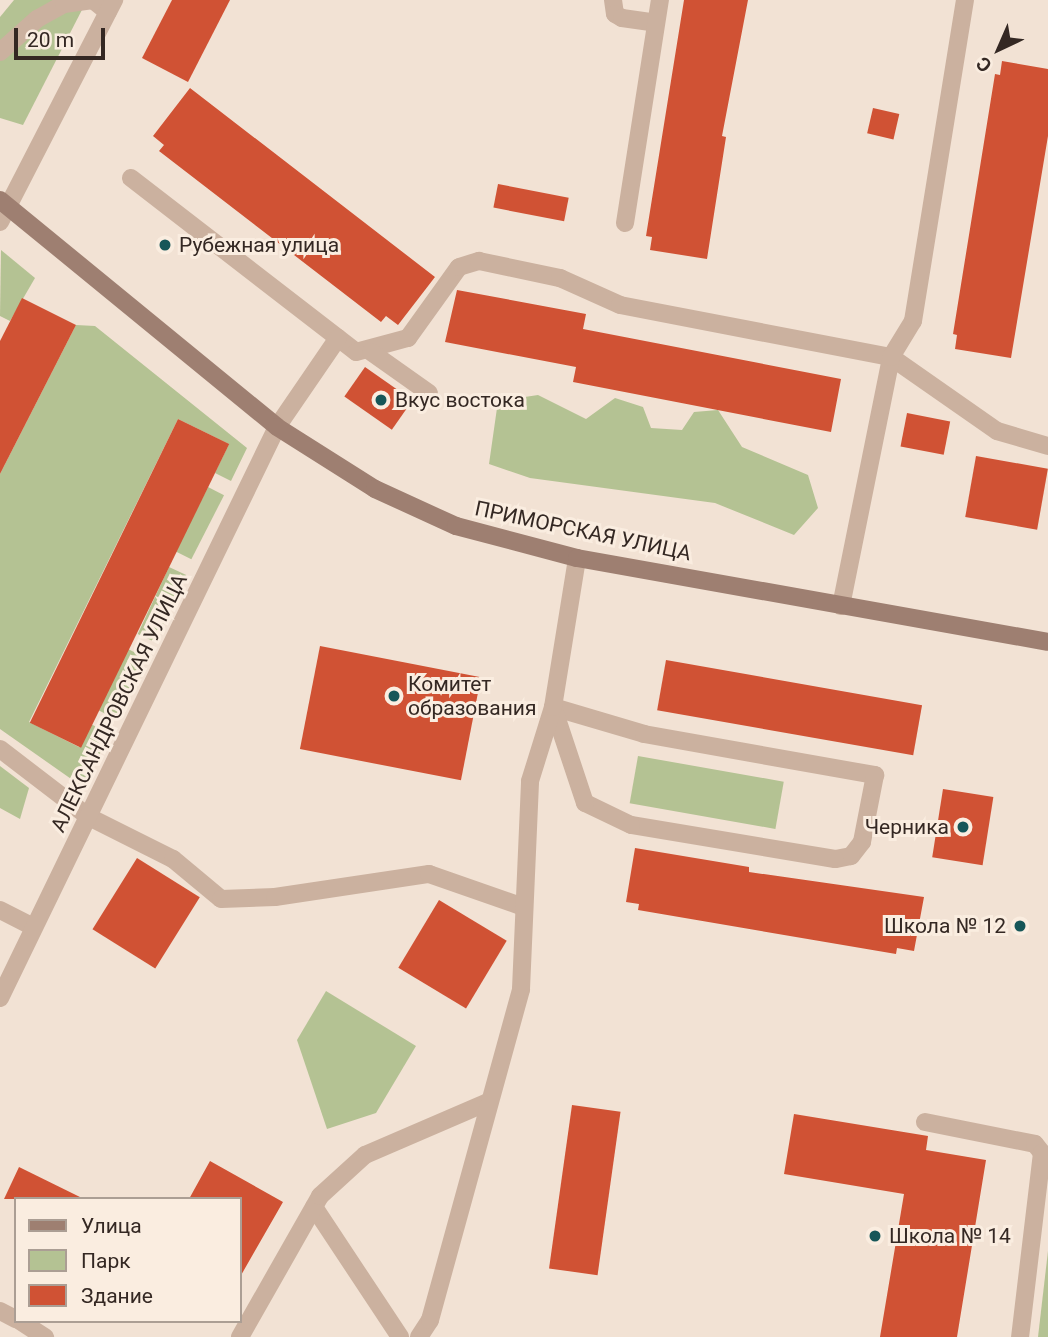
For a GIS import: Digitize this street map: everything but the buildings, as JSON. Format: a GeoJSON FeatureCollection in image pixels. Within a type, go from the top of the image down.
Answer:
{"type":"FeatureCollection","features":[{"type":"Feature","properties":{"kind":"main road","name":"ПРИМОРСКАЯ УЛИЦА"},"geometry":{"type":"LineString","coordinates":[[3,210],[277,427],[376,489],[456,526],[577,558],[1048,642]]}},
{"type":"Feature","properties":{"kind":"street"},"geometry":{"type":"LineString","coordinates":[[0,52],[37,19],[64,4],[93,0],[111,6],[3,210]]}},
{"type":"Feature","properties":{"kind":"street"},"geometry":{"type":"LineString","coordinates":[[613,0],[615,13],[622,18],[656,23]]}},
{"type":"Feature","properties":{"kind":"street"},"geometry":{"type":"LineString","coordinates":[[625,223],[660,0]]}},
{"type":"Feature","properties":{"kind":"street"},"geometry":{"type":"LineString","coordinates":[[841,606],[891,357],[912,321],[965,0]]}},
{"type":"Feature","properties":{"kind":"street"},"geometry":{"type":"LineString","coordinates":[[131,178],[356,352],[371,352],[408,338],[459,267],[479,261],[560,278],[620,305],[891,357],[998,431],[1048,446]]}},
{"type":"Feature","properties":{"kind":"street","name":"АЛЕКСАНДРОВСКАЯ УЛИЦА"},"geometry":{"type":"LineString","coordinates":[[0,998],[277,427],[338,338]]}},
{"type":"Feature","properties":{"kind":"street"},"geometry":{"type":"LineString","coordinates":[[371,352],[429,393]]}},
{"type":"Feature","properties":{"kind":"street"},"geometry":{"type":"LineString","coordinates":[[419,1337],[430,1320],[486,1103],[521,989],[521,906],[530,782],[553,707],[577,558]]}},
{"type":"Feature","properties":{"kind":"street"},"geometry":{"type":"LineString","coordinates":[[553,707],[644,734],[875,775],[862,842],[851,856],[835,859],[631,825],[585,803],[553,707]]}},
{"type":"Feature","properties":{"kind":"street"},"geometry":{"type":"LineString","coordinates":[[0,749],[89,817],[173,859],[221,899],[275,897],[429,874],[521,906]]}},
{"type":"Feature","properties":{"kind":"street"},"geometry":{"type":"LineString","coordinates":[[0,910],[33,927]]}},
{"type":"Feature","properties":{"kind":"street"},"geometry":{"type":"LineString","coordinates":[[240,1337],[314,1207],[365,1155],[486,1103]]}},
{"type":"Feature","properties":{"kind":"street"},"geometry":{"type":"LineString","coordinates":[[925,1122],[1035,1144],[1042,1153],[1020,1337]]}},
{"type":"Feature","properties":{"kind":"street"},"geometry":{"type":"LineString","coordinates":[[314,1207],[400,1337]]}},
{"type":"Feature","properties":{"kind":"street"},"geometry":{"type":"LineString","coordinates":[[23,1323],[45,1337]]}},
{"type":"Feature","properties":{"kind":"green space"},"geometry":{"type":"Polygon","coordinates":[[[14,0],[87,0],[23,125],[0,118],[0,17],[14,0]]]}},
{"type":"Feature","properties":{"kind":"green space"},"geometry":{"type":"Polygon","coordinates":[[[1,250],[35,278],[10,321],[0,316],[1,250]]]}},
{"type":"Feature","properties":{"kind":"green space"},"geometry":{"type":"Polygon","coordinates":[[[76,325],[95,326],[247,448],[231,481],[215,473],[229,444],[178,419],[29,722],[79,747],[91,724],[109,734],[84,788],[0,729],[0,474],[76,325]]]}},
{"type":"Feature","properties":{"kind":"green space"},"geometry":{"type":"Polygon","coordinates":[[[538,395],[586,419],[615,398],[643,407],[651,428],[682,430],[694,412],[718,410],[742,447],[808,475],[818,508],[794,535],[715,503],[530,478],[489,464],[498,401],[538,395]]]}},
{"type":"Feature","properties":{"kind":"green space"},"geometry":{"type":"Polygon","coordinates":[[[208,487],[224,495],[191,559],[175,551],[208,487]]]}},
{"type":"Feature","properties":{"kind":"green space"},"geometry":{"type":"Polygon","coordinates":[[[169,567],[186,575],[155,642],[138,634],[169,567]]]}},
{"type":"Feature","properties":{"kind":"green space"},"geometry":{"type":"Polygon","coordinates":[[[128,649],[146,658],[115,719],[97,710],[128,649]]]}},
{"type":"Feature","properties":{"kind":"green space"},"geometry":{"type":"Polygon","coordinates":[[[638,756],[784,782],[775,829],[630,803],[638,756]]]}},
{"type":"Feature","properties":{"kind":"green space"},"geometry":{"type":"Polygon","coordinates":[[[0,766],[29,788],[20,819],[0,808],[0,766]]]}},
{"type":"Feature","properties":{"kind":"green space"},"geometry":{"type":"Polygon","coordinates":[[[326,991],[416,1046],[376,1113],[327,1129],[297,1040],[326,991]]]}},
{"type":"Feature","properties":{"kind":"green space"},"geometry":{"type":"Polygon","coordinates":[[[1048,1251],[1048,1337],[1038,1337],[1048,1251]]]}},
{"type":"Feature","properties":{"kind":"place","name":"Рубежная улица"},"geometry":{"type":"Point","coordinates":[165,245]}},
{"type":"Feature","properties":{"kind":"place","name":"Вкус востока"},"geometry":{"type":"Point","coordinates":[381,400]}},
{"type":"Feature","properties":{"kind":"place","name":"Комитет образования"},"geometry":{"type":"Point","coordinates":[394,696]}},
{"type":"Feature","properties":{"kind":"place","name":"Черника"},"geometry":{"type":"Point","coordinates":[963,827]}},
{"type":"Feature","properties":{"kind":"place","name":"Школа № 12"},"geometry":{"type":"Point","coordinates":[1020,926]}},
{"type":"Feature","properties":{"kind":"place","name":"Школа № 14"},"geometry":{"type":"Point","coordinates":[875,1236]}}]}
